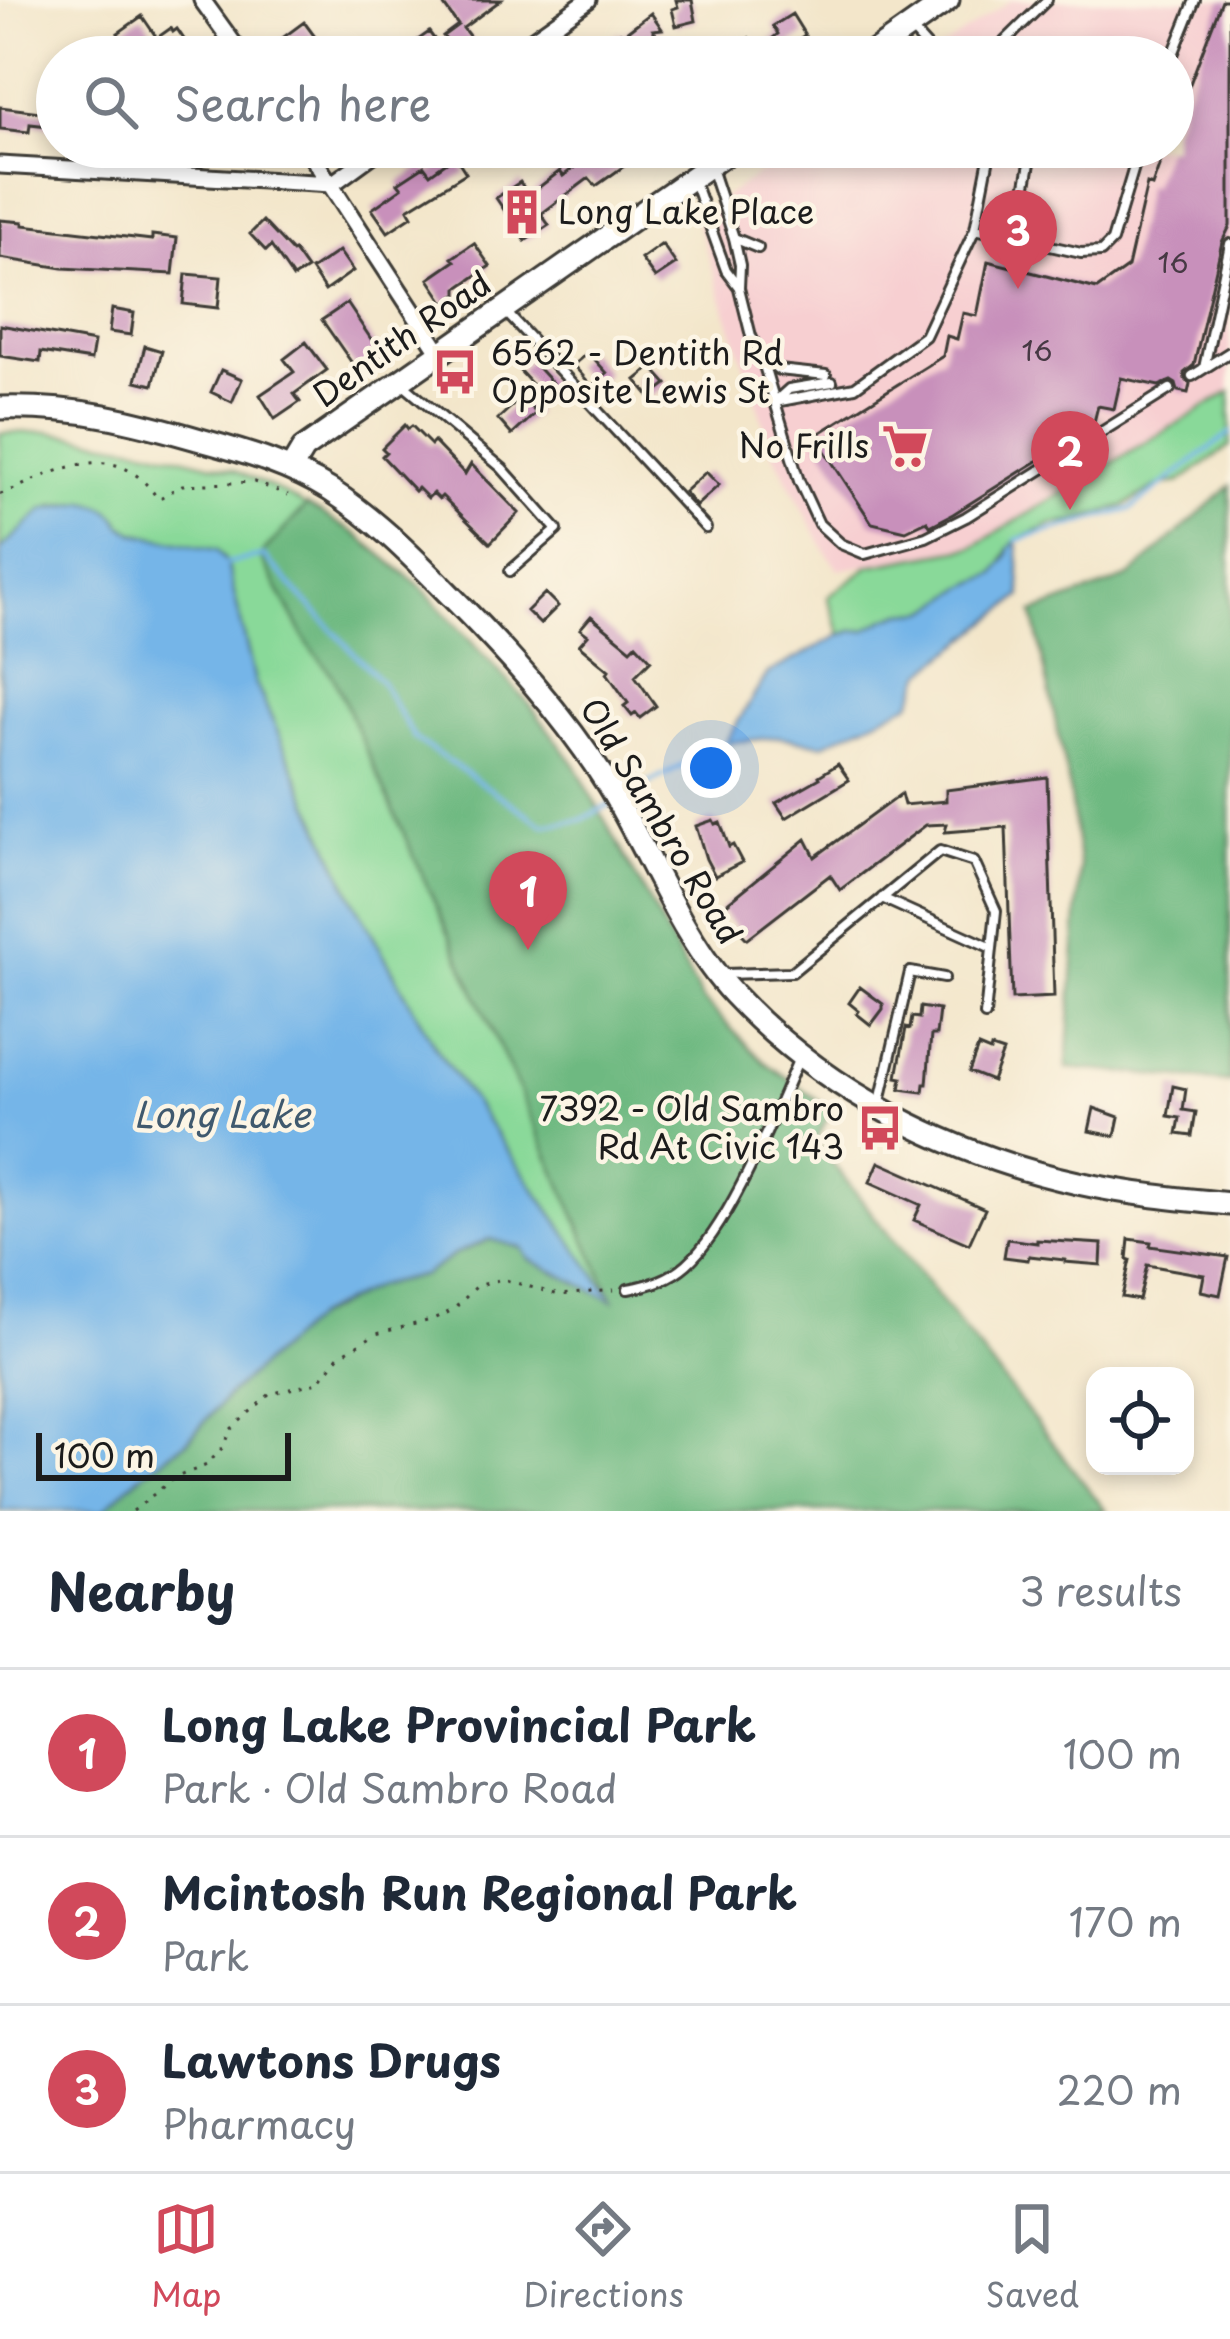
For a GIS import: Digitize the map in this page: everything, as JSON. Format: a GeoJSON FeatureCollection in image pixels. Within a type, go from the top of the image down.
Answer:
{"type":"FeatureCollection","features":[{"type":"Feature","properties":{"kind":"main road"},"geometry":{"type":"LineString","coordinates":[[898,36],[948,0]]}},
{"type":"Feature","properties":{"kind":"main road","name":"Dentith Road"},"geometry":{"type":"LineString","coordinates":[[291,469],[303,449],[705,168]]}},
{"type":"Feature","properties":{"kind":"main road","name":"Old Sambro Road"},"geometry":{"type":"LineString","coordinates":[[0,409],[97,412],[229,448],[291,469],[355,507],[432,576],[537,686],[614,797],[716,974],[801,1055],[879,1107],[959,1147],[1041,1174],[1114,1190],[1230,1204]]}},
{"type":"Feature","properties":{"kind":"street"},"geometry":{"type":"LineString","coordinates":[[202,0],[228,36]]}},
{"type":"Feature","properties":{"kind":"street"},"geometry":{"type":"LineString","coordinates":[[535,36],[580,2]]}},
{"type":"Feature","properties":{"kind":"street"},"geometry":{"type":"LineString","coordinates":[[0,164],[36,166]]}},
{"type":"Feature","properties":{"kind":"street"},"geometry":{"type":"LineString","coordinates":[[66,168],[332,184],[354,168]]}},
{"type":"Feature","properties":{"kind":"street"},"geometry":{"type":"LineString","coordinates":[[321,168],[440,353]]}},
{"type":"Feature","properties":{"kind":"lane"},"geometry":{"type":"LineString","coordinates":[[1010,36],[1047,0]]}},
{"type":"Feature","properties":{"kind":"lane"},"geometry":{"type":"LineString","coordinates":[[1180,36],[1195,0]]}},
{"type":"Feature","properties":{"kind":"lane"},"geometry":{"type":"LineString","coordinates":[[910,28],[917,36]]}},
{"type":"Feature","properties":{"kind":"lane"},"geometry":{"type":"LineString","coordinates":[[762,359],[779,370],[855,387],[925,336],[975,229],[987,168]]}},
{"type":"Feature","properties":{"kind":"lane"},"geometry":{"type":"LineString","coordinates":[[1016,239],[1030,168]]}},
{"type":"Feature","properties":{"kind":"lane"},"geometry":{"type":"LineString","coordinates":[[975,229],[1081,254],[1101,252],[1112,241],[1134,168]]}},
{"type":"Feature","properties":{"kind":"lane"},"geometry":{"type":"LineString","coordinates":[[701,171],[734,238],[739,288],[751,336],[800,481],[819,524],[841,544],[865,554],[926,537],[966,518],[1170,389]]}},
{"type":"Feature","properties":{"kind":"lane"},"geometry":{"type":"LineString","coordinates":[[701,171],[727,270],[739,288]]}},
{"type":"Feature","properties":{"kind":"lane"},"geometry":{"type":"LineString","coordinates":[[734,238],[758,248]]}},
{"type":"Feature","properties":{"kind":"lane"},"geometry":{"type":"LineString","coordinates":[[1204,368],[1230,244]]}},
{"type":"Feature","properties":{"kind":"lane"},"geometry":{"type":"LineString","coordinates":[[503,309],[706,528]]}},
{"type":"Feature","properties":{"kind":"lane"},"geometry":{"type":"LineString","coordinates":[[1192,376],[1230,352]]}},
{"type":"Feature","properties":{"kind":"lane"},"geometry":{"type":"LineString","coordinates":[[399,381],[502,468],[557,530],[510,571]]}},
{"type":"Feature","properties":{"kind":"lane"},"geometry":{"type":"LineString","coordinates":[[775,402],[789,389],[832,382]]}},
{"type":"Feature","properties":{"kind":"lane"},"geometry":{"type":"LineString","coordinates":[[716,974],[792,972],[940,850],[974,862],[996,911],[985,1015]]}},
{"type":"Feature","properties":{"kind":"lane"},"geometry":{"type":"LineString","coordinates":[[882,898],[992,948]]}},
{"type":"Feature","properties":{"kind":"lane"},"geometry":{"type":"LineString","coordinates":[[879,1107],[910,972],[944,978]]}},
{"type":"Feature","properties":{"kind":"lane"},"geometry":{"type":"LineString","coordinates":[[628,1289],[658,1283],[688,1263],[711,1235],[801,1055]]}},
{"type":"Feature","properties":{"kind":"path"},"geometry":{"type":"LineString","coordinates":[[0,494],[63,469],[104,463],[135,471],[158,499],[182,485],[256,479],[288,495]]}},
{"type":"Feature","properties":{"kind":"path"},"geometry":{"type":"LineString","coordinates":[[133,1511],[174,1478],[207,1465],[223,1448],[230,1430],[270,1394],[318,1382],[340,1355],[376,1334],[453,1310],[477,1286],[502,1280],[559,1294],[628,1289]]}},
{"type":"Feature","properties":{"kind":"shaded area"},"geometry":{"type":"Polygon","coordinates":[[[1011,0],[1230,0],[1230,392],[972,547],[838,570],[773,452],[695,217],[767,168],[1194,168],[1194,36],[959,36],[1011,0]]]}},
{"type":"Feature","properties":{"kind":"green space"},"geometry":{"type":"Polygon","coordinates":[[[1230,392],[1230,446],[1180,482],[1157,486],[1124,506],[1053,524],[1017,540],[995,574],[929,611],[903,614],[841,635],[828,597],[869,566],[973,547],[1230,392]]]}},
{"type":"Feature","properties":{"kind":"green space"},"geometry":{"type":"Polygon","coordinates":[[[48,432],[150,449],[233,470],[356,534],[418,584],[530,705],[575,765],[702,999],[764,1062],[832,1110],[815,1141],[1106,1511],[102,1511],[334,1306],[377,1286],[612,1299],[436,1049],[354,901],[255,682],[227,564],[217,550],[135,533],[87,502],[52,506],[0,550],[0,433],[48,432]]]}},
{"type":"Feature","properties":{"kind":"green space"},"geometry":{"type":"Polygon","coordinates":[[[1230,486],[1230,1082],[1067,1068],[1080,868],[1068,782],[1033,613],[1129,577],[1230,486]]]}},
{"type":"Feature","properties":{"kind":"green space"},"geometry":{"type":"Polygon","coordinates":[[[307,505],[356,534],[418,584],[530,705],[575,765],[702,999],[764,1062],[832,1110],[815,1141],[1106,1511],[102,1511],[187,1442],[228,1395],[308,1321],[377,1286],[424,1275],[457,1253],[491,1239],[522,1248],[613,1300],[333,676],[307,643],[260,556],[307,505]]]}},
{"type":"Feature","properties":{"kind":"water","name":"Long Lake"},"geometry":{"type":"Polygon","coordinates":[[[87,502],[107,509],[135,533],[217,550],[227,563],[255,682],[354,901],[436,1049],[614,1301],[529,1259],[522,1248],[490,1239],[424,1275],[377,1286],[317,1315],[228,1395],[187,1441],[102,1511],[0,1511],[0,550],[44,509],[87,502]]]}},
{"type":"Feature","properties":{"kind":"water"},"geometry":{"type":"Polygon","coordinates":[[[1017,540],[1022,596],[924,672],[911,703],[823,744],[780,737],[725,743],[768,673],[841,635],[903,613],[928,611],[995,574],[1017,540]]]}},
{"type":"Feature","properties":{"kind":"building"},"geometry":{"type":"Polygon","coordinates":[[[440,0],[501,0],[463,28],[469,36],[443,36],[458,25],[440,0]]]}},
{"type":"Feature","properties":{"kind":"building"},"geometry":{"type":"Polygon","coordinates":[[[676,0],[692,0],[696,21],[676,26],[672,9],[678,7],[676,0]]]}},
{"type":"Feature","properties":{"kind":"building"},"geometry":{"type":"Polygon","coordinates":[[[1222,0],[1230,0],[1230,226],[1222,242],[1194,365],[1184,373],[1190,384],[1188,393],[1178,391],[1171,381],[1159,386],[1121,378],[1114,409],[1098,406],[1093,426],[953,514],[906,531],[872,523],[815,436],[943,356],[947,336],[957,339],[963,313],[977,316],[988,261],[1097,289],[1128,267],[1147,184],[1152,186],[1158,168],[1194,168],[1194,73],[1222,0]]]}},
{"type":"Feature","properties":{"kind":"building"},"geometry":{"type":"Polygon","coordinates":[[[651,13],[662,29],[653,30],[658,36],[614,36],[651,13]]]}},
{"type":"Feature","properties":{"kind":"building"},"geometry":{"type":"Polygon","coordinates":[[[792,14],[805,35],[776,36],[773,26],[792,14]]]}},
{"type":"Feature","properties":{"kind":"building"},"geometry":{"type":"Polygon","coordinates":[[[142,16],[156,36],[120,36],[118,33],[142,16]]]}},
{"type":"Feature","properties":{"kind":"building"},"geometry":{"type":"Polygon","coordinates":[[[304,22],[314,36],[285,36],[304,22]]]}},
{"type":"Feature","properties":{"kind":"building"},"geometry":{"type":"Polygon","coordinates":[[[171,28],[173,32],[177,29],[182,36],[160,36],[171,28]]]}},
{"type":"Feature","properties":{"kind":"building"},"geometry":{"type":"Polygon","coordinates":[[[0,107],[36,111],[36,125],[30,124],[29,132],[0,129],[0,107]]]}},
{"type":"Feature","properties":{"kind":"building"},"geometry":{"type":"Polygon","coordinates":[[[421,168],[430,174],[438,168],[463,168],[466,173],[408,209],[412,216],[388,232],[372,209],[421,168]]]}},
{"type":"Feature","properties":{"kind":"building"},"geometry":{"type":"Polygon","coordinates":[[[574,168],[621,168],[596,186],[589,178],[541,214],[549,225],[525,241],[496,198],[520,182],[529,195],[560,171],[563,176],[574,168]]]}},
{"type":"Feature","properties":{"kind":"building"},"geometry":{"type":"Polygon","coordinates":[[[0,220],[152,240],[152,235],[177,238],[173,274],[63,268],[0,258],[0,220]]]}},
{"type":"Feature","properties":{"kind":"building"},"geometry":{"type":"Polygon","coordinates":[[[263,221],[307,269],[293,278],[271,246],[266,251],[250,234],[263,221]]]}},
{"type":"Feature","properties":{"kind":"building"},"geometry":{"type":"Polygon","coordinates":[[[474,243],[490,266],[445,303],[429,279],[474,243]]]}},
{"type":"Feature","properties":{"kind":"building"},"geometry":{"type":"Polygon","coordinates":[[[662,244],[676,264],[655,278],[641,259],[662,244]]]}},
{"type":"Feature","properties":{"kind":"building"},"geometry":{"type":"Polygon","coordinates":[[[339,251],[353,271],[325,291],[311,270],[339,251]]]}},
{"type":"Feature","properties":{"kind":"building"},"geometry":{"type":"Polygon","coordinates":[[[186,274],[221,277],[218,308],[183,304],[186,274]]]}},
{"type":"Feature","properties":{"kind":"building"},"geometry":{"type":"Polygon","coordinates":[[[347,303],[385,360],[361,376],[322,320],[347,303]]]}},
{"type":"Feature","properties":{"kind":"building"},"geometry":{"type":"Polygon","coordinates":[[[112,309],[134,313],[131,335],[109,332],[112,309]]]}},
{"type":"Feature","properties":{"kind":"building"},"geometry":{"type":"Polygon","coordinates":[[[0,325],[94,342],[91,360],[41,352],[40,362],[0,356],[0,325]]]}},
{"type":"Feature","properties":{"kind":"building"},"geometry":{"type":"Polygon","coordinates":[[[306,342],[327,370],[294,394],[300,402],[275,419],[260,395],[294,372],[284,359],[306,342]]]}},
{"type":"Feature","properties":{"kind":"building"},"geometry":{"type":"Polygon","coordinates":[[[145,346],[162,351],[153,385],[136,381],[145,346]]]}},
{"type":"Feature","properties":{"kind":"building"},"geometry":{"type":"Polygon","coordinates":[[[588,352],[607,373],[592,386],[573,365],[588,352]]]}},
{"type":"Feature","properties":{"kind":"building"},"geometry":{"type":"Polygon","coordinates":[[[530,359],[552,383],[541,394],[519,370],[530,359]]]}},
{"type":"Feature","properties":{"kind":"building"},"geometry":{"type":"Polygon","coordinates":[[[652,367],[667,384],[650,397],[636,380],[652,367]]]}},
{"type":"Feature","properties":{"kind":"building"},"geometry":{"type":"Polygon","coordinates":[[[221,370],[242,379],[232,402],[211,392],[221,370]]]}},
{"type":"Feature","properties":{"kind":"building"},"geometry":{"type":"Polygon","coordinates":[[[522,397],[536,413],[512,435],[498,419],[522,397]]]}},
{"type":"Feature","properties":{"kind":"building"},"geometry":{"type":"Polygon","coordinates":[[[405,425],[431,445],[434,442],[465,474],[471,464],[519,513],[490,543],[442,496],[439,499],[433,493],[428,498],[418,488],[415,491],[382,456],[386,452],[382,448],[405,425]]]}},
{"type":"Feature","properties":{"kind":"building"},"geometry":{"type":"Polygon","coordinates":[[[706,472],[719,485],[696,506],[684,492],[706,472]]]}},
{"type":"Feature","properties":{"kind":"building"},"geometry":{"type":"Polygon","coordinates":[[[545,593],[558,606],[540,624],[527,611],[545,593]]]}},
{"type":"Feature","properties":{"kind":"building"},"geometry":{"type":"Polygon","coordinates":[[[591,616],[631,649],[636,644],[651,660],[635,676],[656,706],[640,718],[624,706],[628,703],[609,670],[579,645],[588,635],[580,629],[591,616]]]}},
{"type":"Feature","properties":{"kind":"building"},"geometry":{"type":"Polygon","coordinates":[[[838,764],[849,780],[786,818],[776,803],[838,764]]]}},
{"type":"Feature","properties":{"kind":"building"},"geometry":{"type":"Polygon","coordinates":[[[1047,777],[1054,997],[1012,999],[1006,827],[945,832],[947,824],[926,825],[840,890],[830,875],[747,939],[719,910],[806,839],[815,857],[901,794],[904,805],[946,801],[946,790],[1047,777]]]}},
{"type":"Feature","properties":{"kind":"building"},"geometry":{"type":"Polygon","coordinates":[[[720,822],[729,847],[733,845],[742,862],[715,876],[696,826],[720,822]]]}},
{"type":"Feature","properties":{"kind":"building"},"geometry":{"type":"Polygon","coordinates":[[[860,987],[883,1004],[871,1025],[849,1003],[860,987]]]}},
{"type":"Feature","properties":{"kind":"building"},"geometry":{"type":"Polygon","coordinates":[[[920,1007],[939,1010],[923,1092],[900,1089],[902,1078],[897,1077],[906,1028],[910,1029],[912,1017],[919,1018],[920,1007]]]}},
{"type":"Feature","properties":{"kind":"building"},"geometry":{"type":"Polygon","coordinates":[[[978,1047],[1003,1052],[992,1081],[969,1072],[978,1047]]]}},
{"type":"Feature","properties":{"kind":"building"},"geometry":{"type":"Polygon","coordinates":[[[1173,1086],[1186,1089],[1183,1110],[1196,1112],[1192,1136],[1177,1134],[1180,1118],[1168,1116],[1173,1086]]]}},
{"type":"Feature","properties":{"kind":"building"},"geometry":{"type":"Polygon","coordinates":[[[1094,1108],[1119,1117],[1115,1136],[1089,1131],[1094,1108]]]}},
{"type":"Feature","properties":{"kind":"building"},"geometry":{"type":"Polygon","coordinates":[[[879,1162],[985,1209],[969,1244],[914,1220],[921,1205],[870,1182],[879,1162]]]}},
{"type":"Feature","properties":{"kind":"building"},"geometry":{"type":"Polygon","coordinates":[[[1007,1239],[1102,1244],[1101,1265],[1004,1257],[1007,1239]]]}},
{"type":"Feature","properties":{"kind":"building"},"geometry":{"type":"Polygon","coordinates":[[[1129,1239],[1228,1257],[1220,1295],[1201,1291],[1204,1275],[1147,1265],[1139,1300],[1122,1297],[1129,1239]]]}},
{"type":"Feature","properties":{"kind":"waterway"},"geometry":{"type":"LineString","coordinates":[[1017,540],[1131,509],[1230,433]]}},
{"type":"Feature","properties":{"kind":"waterway"},"geometry":{"type":"LineString","coordinates":[[227,563],[264,556],[381,682],[415,739],[544,825],[581,820],[613,803]]}},
{"type":"Feature","properties":{"kind":"waterway"},"geometry":{"type":"LineString","coordinates":[[623,797],[725,743]]}},
{"type":"Feature","properties":{"kind":"place","name":"Long Lake Place"},"geometry":{"type":"Point","coordinates":[522,212]}},
{"type":"Feature","properties":{"kind":"place","name":"Lawtons Drugs"},"geometry":{"type":"Point","coordinates":[1018,289]}},
{"type":"Feature","properties":{"kind":"place","name":"6562 - Dentith Rd Opposite Lewis St"},"geometry":{"type":"Point","coordinates":[455,372]}},
{"type":"Feature","properties":{"kind":"place","name":"No Frills"},"geometry":{"type":"Point","coordinates":[905,446]}},
{"type":"Feature","properties":{"kind":"place","name":"Mcintosh Run Regional Park"},"geometry":{"type":"Point","coordinates":[1070,510]}},
{"type":"Feature","properties":{"kind":"place","name":"Long Lake Provincial Park"},"geometry":{"type":"Point","coordinates":[528,950]}},
{"type":"Feature","properties":{"kind":"place","name":"7392 - Old Sambro Rd At Civic 143"},"geometry":{"type":"Point","coordinates":[880,1128]}}]}
